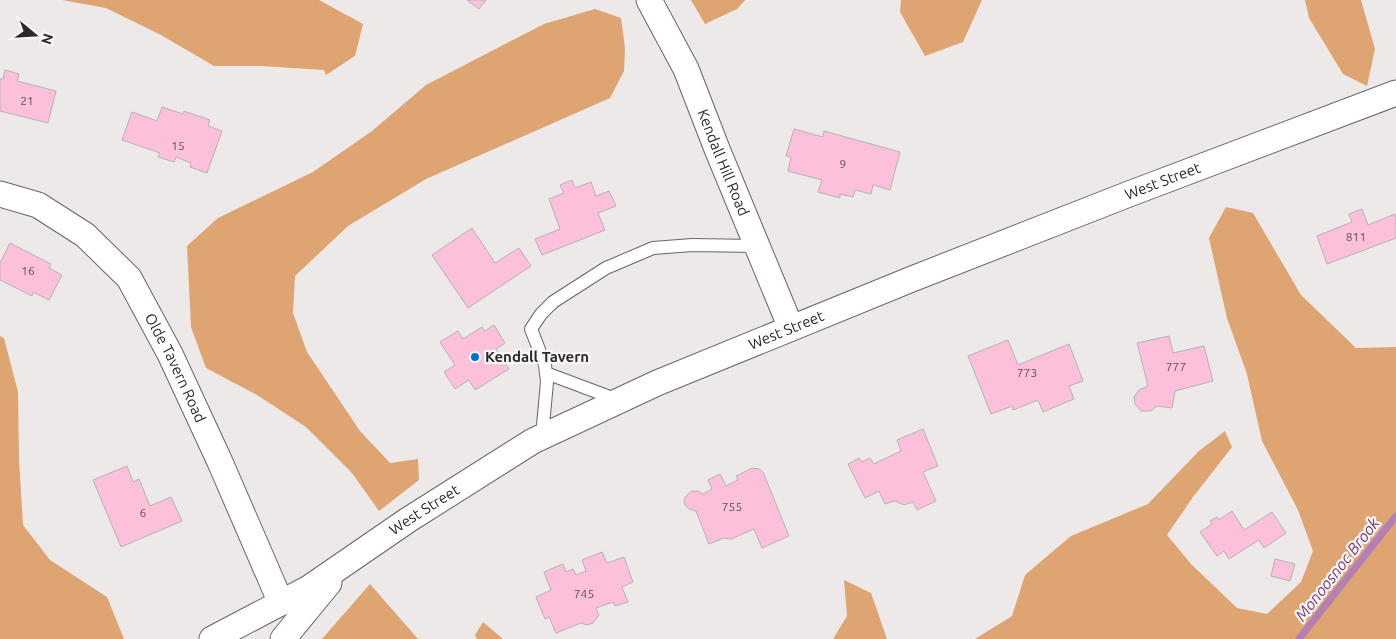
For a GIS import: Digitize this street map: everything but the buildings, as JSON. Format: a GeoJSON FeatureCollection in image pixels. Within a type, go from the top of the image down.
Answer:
{"type":"FeatureCollection","features":[{"type":"Feature","properties":{"kind":"street","name":"Kendall Hill Road"},"geometry":{"type":"LineString","coordinates":[[649,0],[686,69],[791,328]]}},
{"type":"Feature","properties":{"kind":"street","name":"West Street"},"geometry":{"type":"LineString","coordinates":[[212,639],[309,588],[533,441],[657,383],[1129,194],[1396,94]]}},
{"type":"Feature","properties":{"kind":"street","name":"Olde Tavern Road"},"geometry":{"type":"LineString","coordinates":[[0,194],[38,205],[85,235],[129,278],[174,363],[220,462],[281,603]]}},
{"type":"Feature","properties":{"kind":"street"},"geometry":{"type":"LineString","coordinates":[[283,639],[343,565]]}},
{"type":"Feature","properties":{"kind":"lane"},"geometry":{"type":"LineString","coordinates":[[542,436],[547,382],[545,366],[531,329],[552,302],[606,268],[654,248],[692,245],[757,246]]}},
{"type":"Feature","properties":{"kind":"lane"},"geometry":{"type":"LineString","coordinates":[[546,373],[619,401]]}},
{"type":"Feature","properties":{"kind":"shaded area"},"geometry":{"type":"Polygon","coordinates":[[[62,0],[319,0],[363,24],[355,56],[326,75],[324,70],[262,66],[214,66],[161,35],[106,8],[62,0]]]}},
{"type":"Feature","properties":{"kind":"shaded area"},"geometry":{"type":"Polygon","coordinates":[[[691,0],[745,0],[737,9],[705,24],[691,0]]]}},
{"type":"Feature","properties":{"kind":"shaded area"},"geometry":{"type":"Polygon","coordinates":[[[901,0],[982,0],[963,42],[925,56],[900,12],[901,0]]]}},
{"type":"Feature","properties":{"kind":"shaded area"},"geometry":{"type":"Polygon","coordinates":[[[1305,0],[1361,0],[1375,49],[1367,86],[1343,74],[1309,18],[1305,0]]]}},
{"type":"Feature","properties":{"kind":"shaded area"},"geometry":{"type":"Polygon","coordinates":[[[595,9],[621,18],[625,48],[624,71],[610,98],[426,179],[348,226],[295,276],[293,313],[307,352],[360,431],[390,463],[418,459],[419,480],[379,511],[352,473],[306,427],[257,395],[206,368],[191,327],[187,246],[218,218],[313,172],[372,131],[426,85],[544,24],[595,9]]]}},
{"type":"Feature","properties":{"kind":"shaded area"},"geometry":{"type":"Polygon","coordinates":[[[1226,207],[1253,213],[1301,295],[1356,348],[1396,347],[1396,639],[975,639],[1012,616],[1025,575],[1071,536],[1148,504],[1199,451],[1225,431],[1232,447],[1193,497],[1167,535],[1191,564],[1237,608],[1267,614],[1301,582],[1313,551],[1298,510],[1262,441],[1247,374],[1227,318],[1209,238],[1226,207]]]}},
{"type":"Feature","properties":{"kind":"shaded area"},"geometry":{"type":"Polygon","coordinates":[[[0,336],[4,338],[18,392],[19,459],[23,525],[50,560],[107,597],[124,639],[0,639],[0,336]]]}},
{"type":"Feature","properties":{"kind":"shaded area"},"geometry":{"type":"Polygon","coordinates":[[[844,580],[871,593],[887,639],[833,639],[847,616],[844,580]]]}},
{"type":"Feature","properties":{"kind":"shaded area"},"geometry":{"type":"Polygon","coordinates":[[[370,584],[418,639],[322,639],[370,584]]]}},
{"type":"Feature","properties":{"kind":"shaded area"},"geometry":{"type":"Polygon","coordinates":[[[483,622],[503,639],[477,639],[475,635],[483,622]]]}},
{"type":"Feature","properties":{"kind":"waterway","name":"Monoosnoc Brook"},"geometry":{"type":"LineString","coordinates":[[1299,639],[1396,516]]}},
{"type":"Feature","properties":{"kind":"place","name":"Kendall Tavern"},"geometry":{"type":"Point","coordinates":[475,357]}}]}
